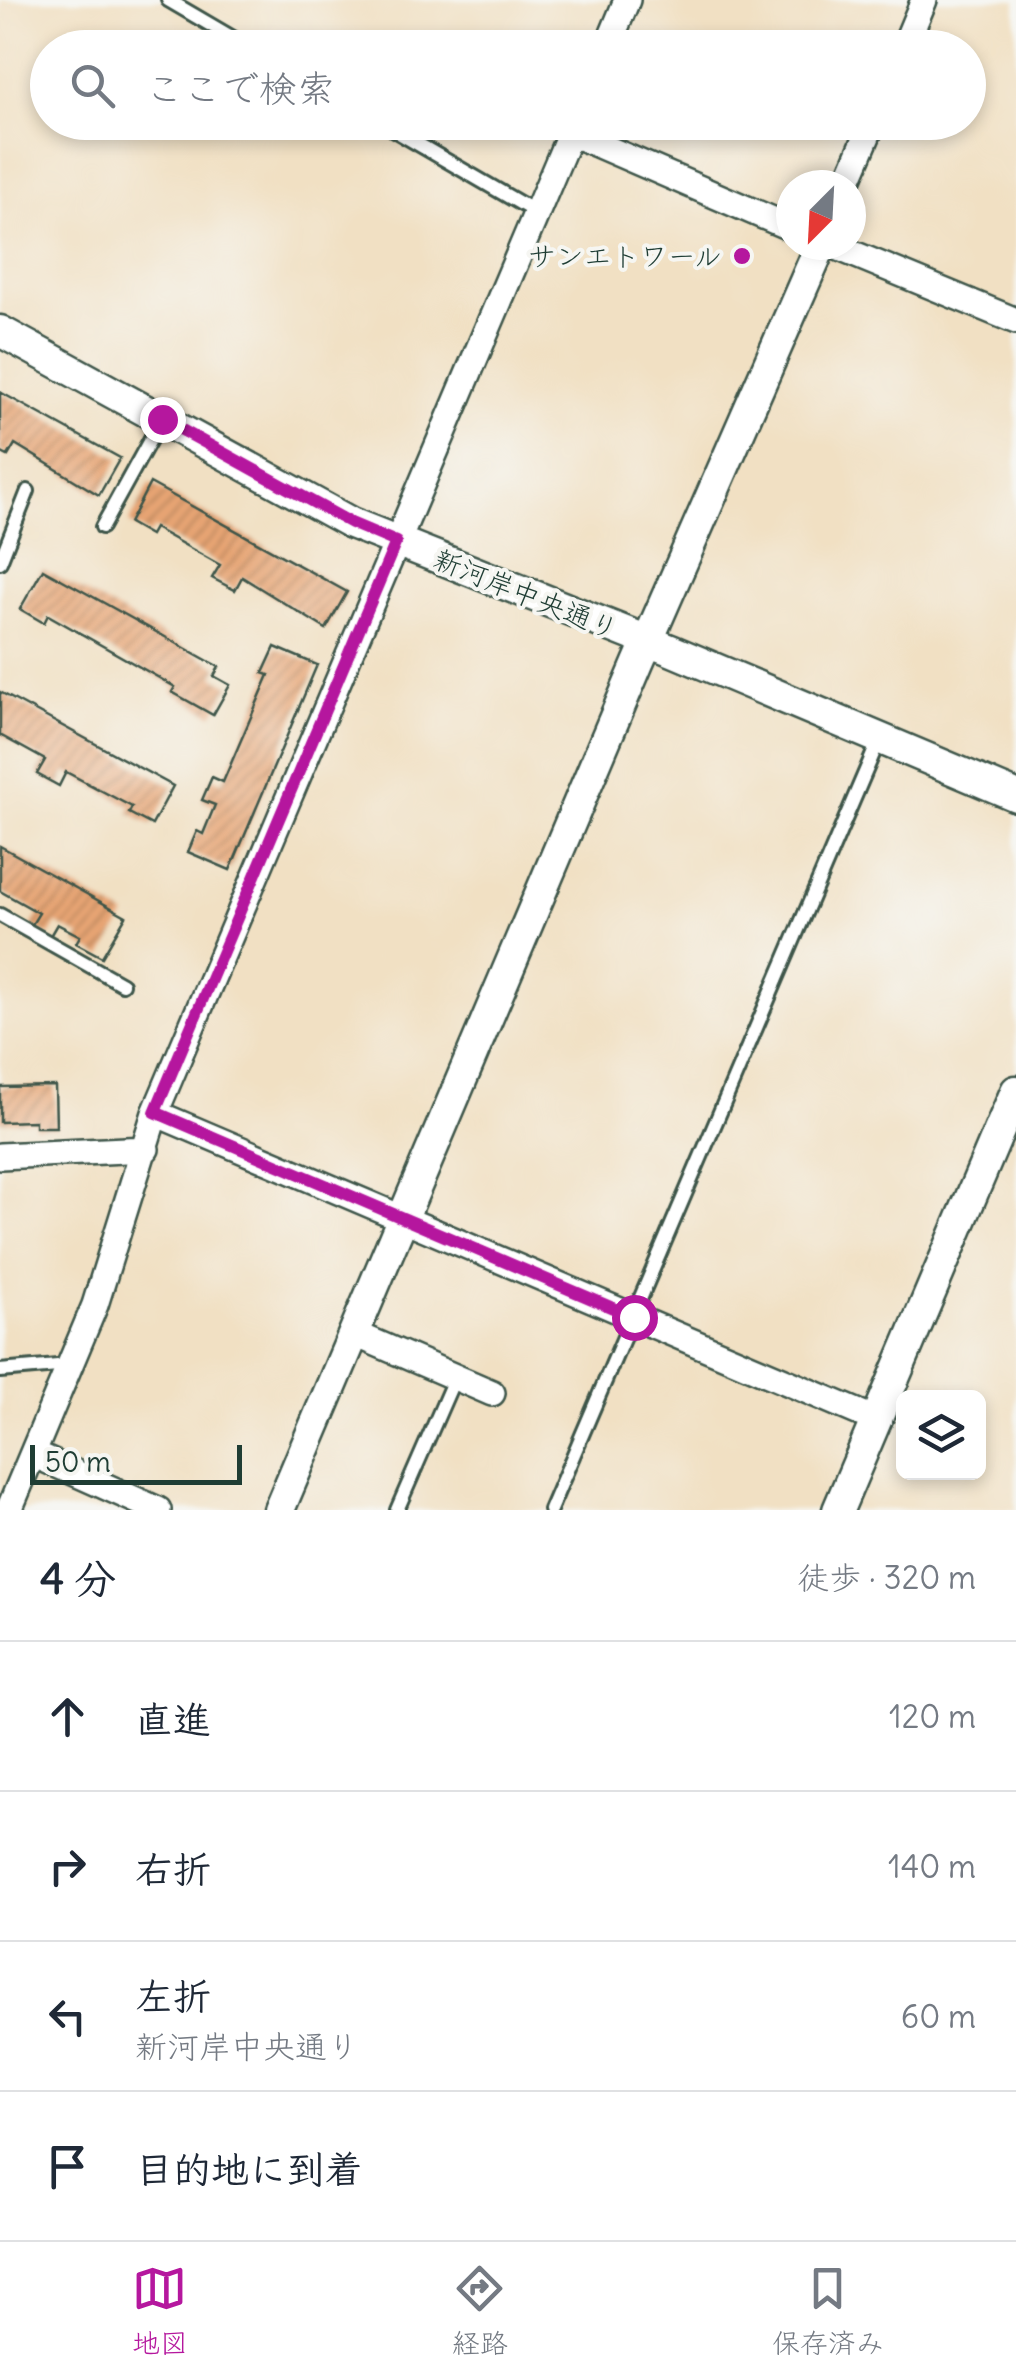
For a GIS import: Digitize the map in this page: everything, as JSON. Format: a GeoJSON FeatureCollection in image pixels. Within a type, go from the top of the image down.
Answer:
{"type":"FeatureCollection","features":[{"type":"Feature","properties":{"kind":"street"},"geometry":{"type":"LineString","coordinates":[[614,30],[627,0]]}},
{"type":"Feature","properties":{"kind":"street"},"geometry":{"type":"LineString","coordinates":[[912,30],[924,0]]}},
{"type":"Feature","properties":{"kind":"street"},"geometry":{"type":"LineString","coordinates":[[10,1510],[95,1305],[155,1112],[568,140]]}},
{"type":"Feature","properties":{"kind":"street"},"geometry":{"type":"LineString","coordinates":[[599,140],[776,221]]}},
{"type":"Feature","properties":{"kind":"street"},"geometry":{"type":"LineString","coordinates":[[852,170],[865,140]]}},
{"type":"Feature","properties":{"kind":"street"},"geometry":{"type":"LineString","coordinates":[[866,259],[1016,321]]}},
{"type":"Feature","properties":{"kind":"street"},"geometry":{"type":"LineString","coordinates":[[279,1510],[814,260]]}},
{"type":"Feature","properties":{"kind":"street","name":"新河岸中央通り"},"geometry":{"type":"LineString","coordinates":[[0,331],[351,523],[1016,796]]}},
{"type":"Feature","properties":{"kind":"street"},"geometry":{"type":"LineString","coordinates":[[838,1510],[1016,1091]]}},
{"type":"Feature","properties":{"kind":"street"},"geometry":{"type":"LineString","coordinates":[[155,1112],[876,1420]]}},
{"type":"Feature","properties":{"kind":"street"},"geometry":{"type":"LineString","coordinates":[[0,1156],[146,1149]]}},
{"type":"Feature","properties":{"kind":"street"},"geometry":{"type":"LineString","coordinates":[[352,1333],[492,1393]]}},
{"type":"Feature","properties":{"kind":"street"},"geometry":{"type":"LineString","coordinates":[[33,1454],[158,1510]]}},
{"type":"Feature","properties":{"kind":"lane"},"geometry":{"type":"LineString","coordinates":[[168,0],[219,30]]}},
{"type":"Feature","properties":{"kind":"lane"},"geometry":{"type":"LineString","coordinates":[[411,140],[537,213]]}},
{"type":"Feature","properties":{"kind":"lane"},"geometry":{"type":"LineString","coordinates":[[102,528],[162,419]]}},
{"type":"Feature","properties":{"kind":"lane"},"geometry":{"type":"LineString","coordinates":[[0,562],[28,491]]}},
{"type":"Feature","properties":{"kind":"lane"},"geometry":{"type":"LineString","coordinates":[[550,1510],[880,738]]}},
{"type":"Feature","properties":{"kind":"lane"},"geometry":{"type":"LineString","coordinates":[[0,915],[122,984]]}},
{"type":"Feature","properties":{"kind":"lane"},"geometry":{"type":"LineString","coordinates":[[0,1370],[69,1365]]}},
{"type":"Feature","properties":{"kind":"lane"},"geometry":{"type":"LineString","coordinates":[[397,1510],[455,1377]]}},
{"type":"Feature","properties":{"kind":"building"},"geometry":{"type":"Polygon","coordinates":[[[0,392],[120,458],[99,495],[15,444],[8,456],[0,452],[0,392]]]}},
{"type":"Feature","properties":{"kind":"building"},"geometry":{"type":"Polygon","coordinates":[[[150,483],[347,592],[326,629],[242,577],[235,590],[212,578],[220,565],[154,528],[150,535],[129,523],[150,483]]]}},
{"type":"Feature","properties":{"kind":"building"},"geometry":{"type":"Polygon","coordinates":[[[43,569],[219,667],[214,676],[230,685],[213,715],[172,692],[175,687],[48,615],[44,623],[20,609],[43,569]]]}},
{"type":"Feature","properties":{"kind":"building"},"geometry":{"type":"Polygon","coordinates":[[[275,647],[317,665],[230,870],[188,852],[197,831],[203,834],[215,805],[202,800],[212,777],[223,782],[269,675],[263,673],[275,647]]]}},
{"type":"Feature","properties":{"kind":"building"},"geometry":{"type":"Polygon","coordinates":[[[0,692],[173,786],[152,825],[129,813],[132,807],[66,772],[59,786],[37,774],[45,760],[0,735],[0,692]]]}},
{"type":"Feature","properties":{"kind":"building"},"geometry":{"type":"Polygon","coordinates":[[[0,846],[126,916],[102,957],[76,943],[80,936],[57,924],[50,936],[31,926],[39,913],[0,891],[0,846]]]}},
{"type":"Feature","properties":{"kind":"building"},"geometry":{"type":"Polygon","coordinates":[[[55,1086],[56,1127],[35,1127],[35,1121],[0,1122],[0,1087],[55,1086]]]}},
{"type":"Feature","properties":{"kind":"place","name":"サンエトワール"},"geometry":{"type":"Point","coordinates":[742,256]}},
{"type":"Feature","properties":{"kind":"route"},"geometry":{"type":"LineString","coordinates":[[162,419],[351,523],[396,542],[155,1112],[634,1317]]}}]}
